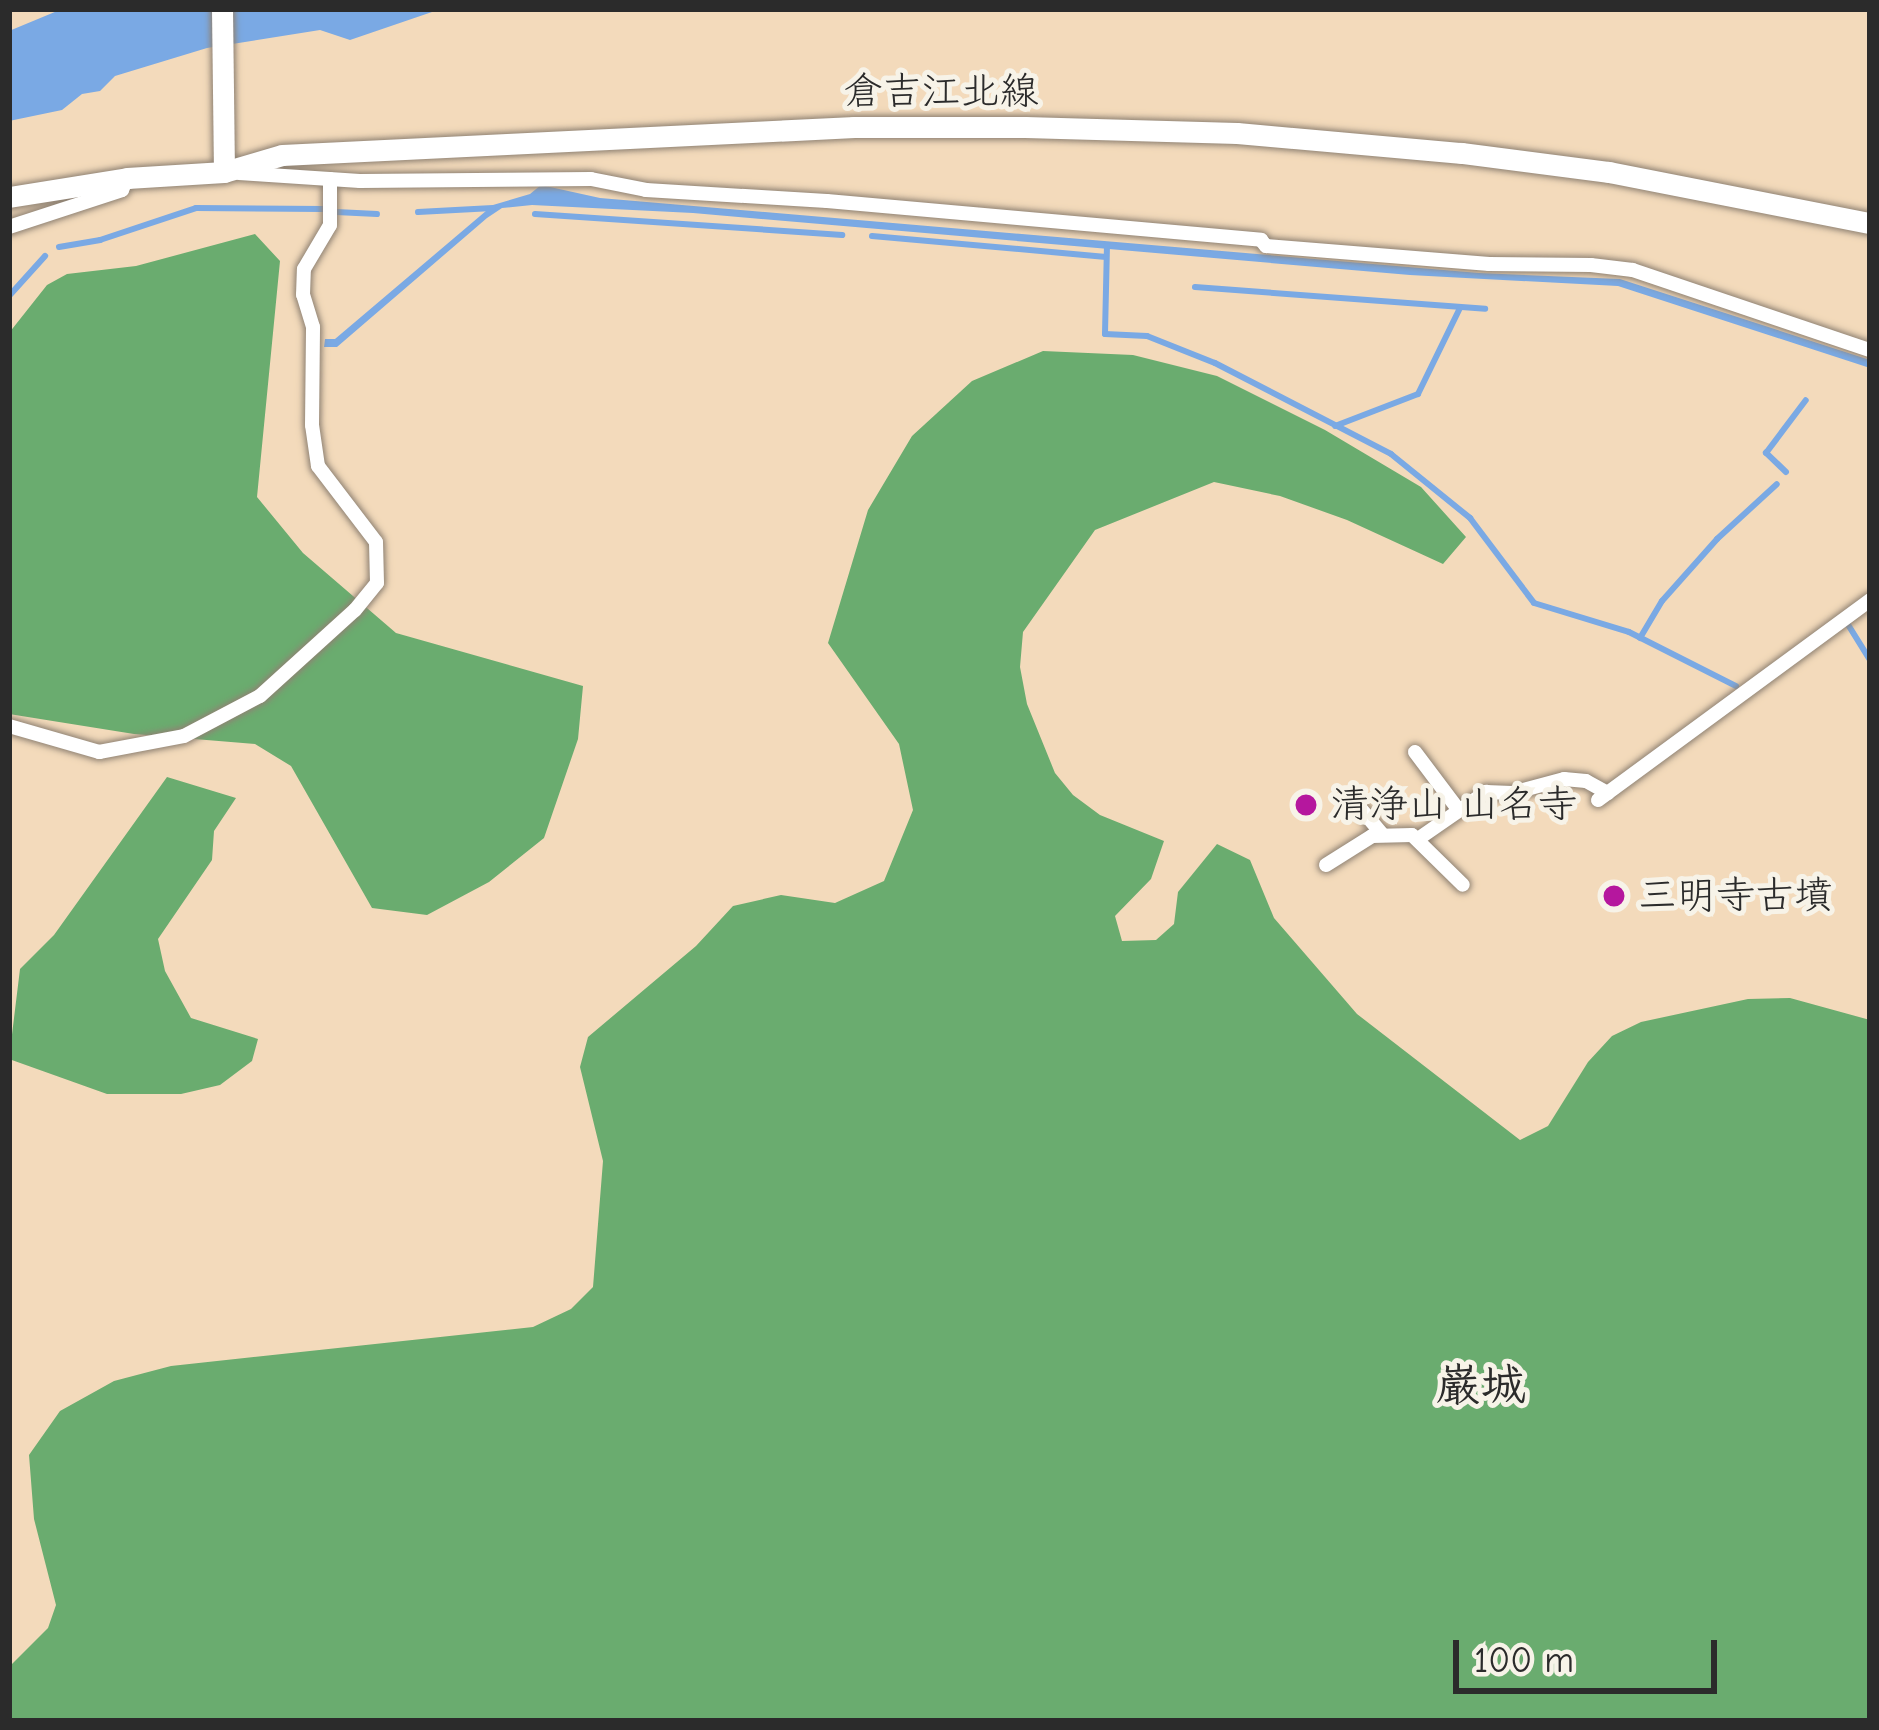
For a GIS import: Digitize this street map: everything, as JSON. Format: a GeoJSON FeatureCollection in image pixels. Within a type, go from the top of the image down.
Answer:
{"type":"FeatureCollection","features":[{"type":"Feature","properties":{"kind":"main road"},"geometry":{"type":"LineString","coordinates":[[222,9],[224,172]]}},
{"type":"Feature","properties":{"kind":"main road","name":"倉吉江北線"},"geometry":{"type":"LineString","coordinates":[[9,197],[127,178],[224,172],[282,155],[854,127],[1143,130],[1237,133],[1567,166],[1870,223]]}},
{"type":"Feature","properties":{"kind":"street"},"geometry":{"type":"LineString","coordinates":[[224,172],[330,179],[591,179],[646,190],[919,209],[1262,240],[1267,246],[1489,264],[1591,265],[1633,270],[1870,350]]}},
{"type":"Feature","properties":{"kind":"street"},"geometry":{"type":"LineString","coordinates":[[9,227],[122,190],[127,178]]}},
{"type":"Feature","properties":{"kind":"street"},"geometry":{"type":"LineString","coordinates":[[9,726],[99,752],[184,736],[260,696],[355,610],[377,583],[376,542],[318,466],[312,425],[313,327],[303,281],[304,269],[330,226],[330,179]]}},
{"type":"Feature","properties":{"kind":"street"},"geometry":{"type":"LineString","coordinates":[[1418,839],[1486,793],[1512,793],[1564,778],[1586,781],[1603,797],[1870,600]]}},
{"type":"Feature","properties":{"kind":"street"},"geometry":{"type":"LineString","coordinates":[[1414,752],[1458,809]]}},
{"type":"Feature","properties":{"kind":"street"},"geometry":{"type":"LineString","coordinates":[[1361,809],[1383,835]]}},
{"type":"Feature","properties":{"kind":"street"},"geometry":{"type":"LineString","coordinates":[[1326,865],[1372,836],[1418,839],[1462,884]]}},
{"type":"Feature","properties":{"kind":"green space"},"geometry":{"type":"Polygon","coordinates":[[[255,234],[280,261],[257,497],[303,553],[396,633],[583,686],[578,739],[544,838],[489,882],[427,915],[372,908],[291,766],[255,744],[134,734],[9,714],[9,333],[47,285],[67,274],[136,266],[255,234]]]}},
{"type":"Feature","properties":{"kind":"green space"},"geometry":{"type":"Polygon","coordinates":[[[1043,351],[1133,355],[1217,376],[1325,430],[1421,487],[1466,537],[1443,564],[1347,520],[1280,496],[1214,482],[1095,530],[1023,632],[1020,667],[1027,704],[1055,773],[1073,795],[1100,815],[1164,841],[1151,879],[1115,916],[1122,941],[1156,940],[1174,924],[1178,892],[1217,844],[1250,860],[1274,918],[1357,1014],[1520,1140],[1548,1126],[1588,1062],[1612,1036],[1641,1022],[1748,999],[1790,998],[1870,1020],[1870,1721],[9,1721],[9,1667],[48,1628],[56,1605],[34,1519],[29,1455],[60,1411],[114,1381],[171,1366],[533,1327],[571,1309],[593,1287],[603,1161],[580,1067],[588,1037],[696,946],[733,906],[781,895],[835,903],[884,881],[913,810],[899,744],[828,643],[868,510],[912,436],[972,381],[1043,351]]]}},
{"type":"Feature","properties":{"kind":"green space"},"geometry":{"type":"Polygon","coordinates":[[[167,777],[236,798],[214,831],[212,860],[158,939],[165,971],[191,1018],[258,1039],[252,1061],[220,1085],[181,1094],[107,1094],[9,1059],[20,969],[54,935],[167,777]]]}},
{"type":"Feature","properties":{"kind":"water"},"geometry":{"type":"Polygon","coordinates":[[[62,9],[432,12],[350,40],[320,30],[207,48],[115,76],[100,91],[82,94],[62,110],[9,121],[9,31],[62,9]]]}},
{"type":"Feature","properties":{"kind":"water"},"geometry":{"type":"Polygon","coordinates":[[[541,185],[600,198],[1479,273],[1620,279],[1870,360],[1870,368],[1618,286],[1410,275],[693,213],[532,205],[502,208],[487,218],[337,347],[324,347],[325,339],[335,339],[493,205],[530,194],[541,185]]]}},
{"type":"Feature","properties":{"kind":"waterway"},"geometry":{"type":"LineString","coordinates":[[59,247],[100,240],[196,208],[323,209]]}},
{"type":"Feature","properties":{"kind":"waterway"},"geometry":{"type":"LineString","coordinates":[[418,212],[493,208]]}},
{"type":"Feature","properties":{"kind":"waterway"},"geometry":{"type":"LineString","coordinates":[[336,212],[377,214]]}},
{"type":"Feature","properties":{"kind":"waterway"},"geometry":{"type":"LineString","coordinates":[[535,214],[842,235]]}},
{"type":"Feature","properties":{"kind":"waterway"},"geometry":{"type":"LineString","coordinates":[[872,236],[1106,257]]}},
{"type":"Feature","properties":{"kind":"waterway"},"geometry":{"type":"LineString","coordinates":[[1107,245],[1105,334],[1147,336],[1215,363],[1391,454],[1470,518],[1534,603],[1629,632],[1736,686]]}},
{"type":"Feature","properties":{"kind":"waterway"},"geometry":{"type":"LineString","coordinates":[[9,296],[45,256]]}},
{"type":"Feature","properties":{"kind":"waterway"},"geometry":{"type":"LineString","coordinates":[[1195,287],[1485,309]]}},
{"type":"Feature","properties":{"kind":"waterway"},"geometry":{"type":"LineString","coordinates":[[1335,426],[1418,394],[1460,308]]}},
{"type":"Feature","properties":{"kind":"waterway"},"geometry":{"type":"LineString","coordinates":[[1786,472],[1766,453],[1806,400]]}},
{"type":"Feature","properties":{"kind":"waterway"},"geometry":{"type":"LineString","coordinates":[[1640,638],[1662,601],[1717,539],[1777,484]]}},
{"type":"Feature","properties":{"kind":"waterway"},"geometry":{"type":"LineString","coordinates":[[1847,623],[1870,660]]}},
{"type":"Feature","properties":{"kind":"place","name":"清浄山 山名寺"},"geometry":{"type":"Point","coordinates":[1306,805]}},
{"type":"Feature","properties":{"kind":"place","name":"三明寺古墳"},"geometry":{"type":"Point","coordinates":[1614,896]}},
{"type":"Feature","properties":{"kind":"district","name":"巌城"},"geometry":{"type":"Point","coordinates":[1481,1386]}}]}
